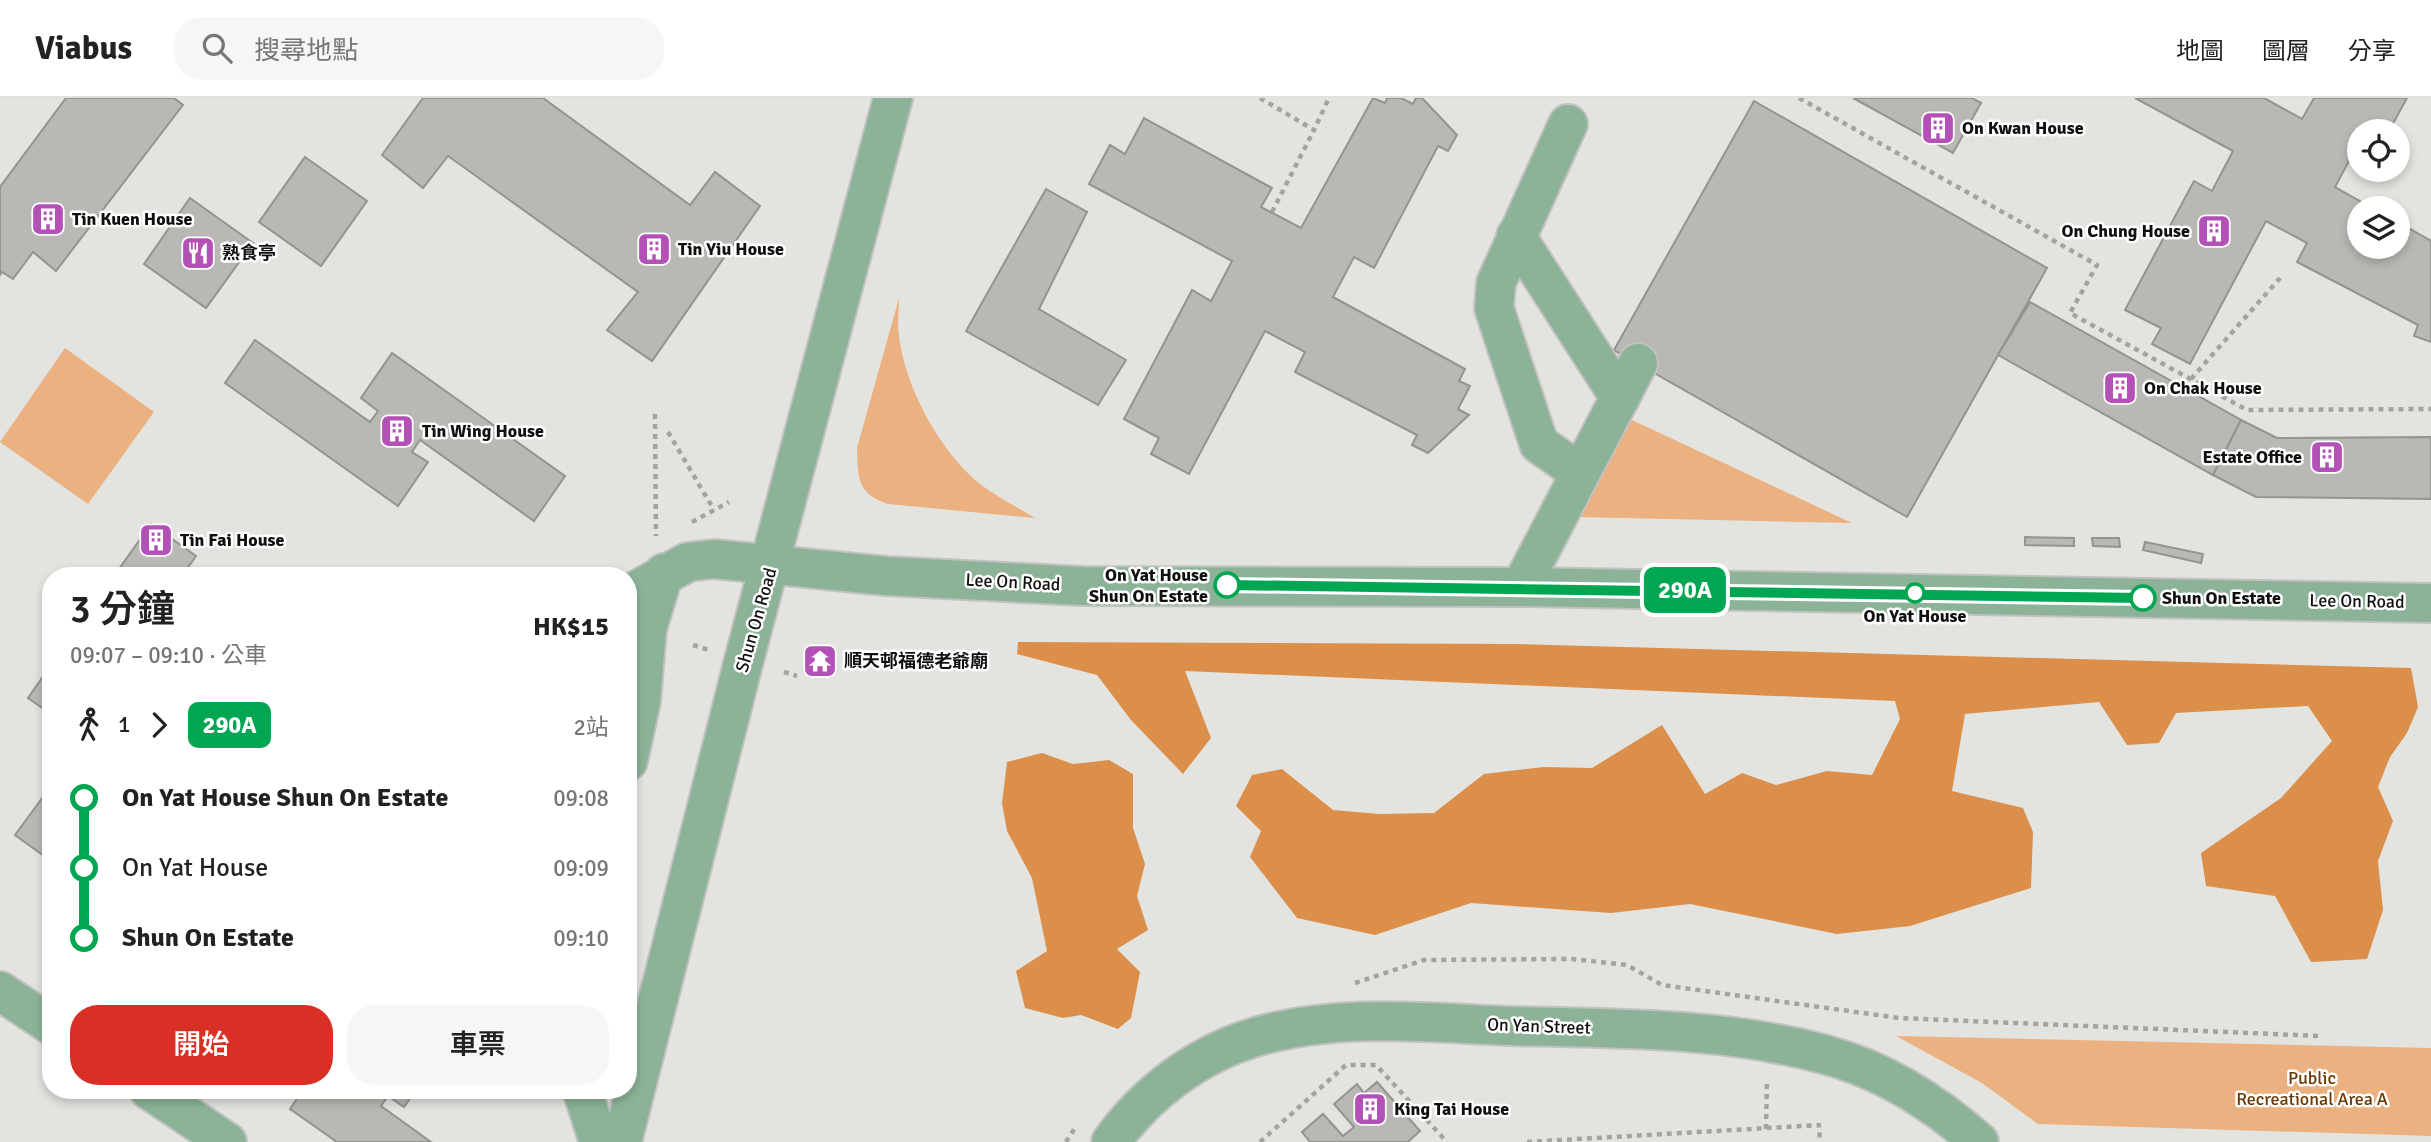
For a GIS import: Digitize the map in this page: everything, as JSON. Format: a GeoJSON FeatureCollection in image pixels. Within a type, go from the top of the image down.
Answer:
{"type":"FeatureCollection","features":[{"type":"Feature","properties":{"kind":"street","name":"Shun On Road"},"geometry":{"type":"LineString","coordinates":[[637,1082],[740,673],[771,565],[893,98]]}},
{"type":"Feature","properties":{"kind":"street"},"geometry":{"type":"LineString","coordinates":[[1568,124],[1496,283],[1494,308],[1539,444],[1579,472]]}},
{"type":"Feature","properties":{"kind":"street"},"geometry":{"type":"LineString","coordinates":[[1516,236],[1620,398]]}},
{"type":"Feature","properties":{"kind":"street"},"geometry":{"type":"LineString","coordinates":[[1521,587],[1638,363]]}},
{"type":"Feature","properties":{"kind":"street","name":"Lee On Road"},"geometry":{"type":"LineString","coordinates":[[637,590],[688,562],[714,559],[886,576],[1082,586],[1521,587],[2431,603]]}},
{"type":"Feature","properties":{"kind":"street"},"geometry":{"type":"LineString","coordinates":[[637,719],[647,629],[664,573]]}},
{"type":"Feature","properties":{"kind":"street"},"geometry":{"type":"LineString","coordinates":[[637,994],[662,981]]}},
{"type":"Feature","properties":{"kind":"street"},"geometry":{"type":"LineString","coordinates":[[0,991],[42,1019]]}},
{"type":"Feature","properties":{"kind":"street","name":"On Yan Street"},"geometry":{"type":"LineString","coordinates":[[1111,1142],[1153,1094],[1200,1061],[1228,1048],[1293,1028],[1377,1021],[1654,1030],[1768,1042],[1825,1054],[1867,1069],[1927,1102],[1979,1142]]}},
{"type":"Feature","properties":{"kind":"street"},"geometry":{"type":"LineString","coordinates":[[162,1099],[227,1142]]}},
{"type":"Feature","properties":{"kind":"street"},"geometry":{"type":"LineString","coordinates":[[585,1099],[599,1142]]}},
{"type":"Feature","properties":{"kind":"street","name":"Shun On Road"},"geometry":{"type":"LineString","coordinates":[[622,1142],[633,1099]]}},
{"type":"Feature","properties":{"kind":"path"},"geometry":{"type":"LineString","coordinates":[[1260,98],[1314,130]]}},
{"type":"Feature","properties":{"kind":"path"},"geometry":{"type":"LineString","coordinates":[[1272,212],[1329,98]]}},
{"type":"Feature","properties":{"kind":"path"},"geometry":{"type":"LineString","coordinates":[[1799,98],[2097,265],[2070,313],[2247,410],[2431,409]]}},
{"type":"Feature","properties":{"kind":"path"},"geometry":{"type":"LineString","coordinates":[[2191,380],[2280,278]]}},
{"type":"Feature","properties":{"kind":"path"},"geometry":{"type":"LineString","coordinates":[[654,533],[656,414]]}},
{"type":"Feature","properties":{"kind":"path"},"geometry":{"type":"LineString","coordinates":[[668,432],[714,510]]}},
{"type":"Feature","properties":{"kind":"path"},"geometry":{"type":"LineString","coordinates":[[693,645],[713,651]]}},
{"type":"Feature","properties":{"kind":"path"},"geometry":{"type":"LineString","coordinates":[[784,672],[796,676]]}},
{"type":"Feature","properties":{"kind":"path"},"geometry":{"type":"LineString","coordinates":[[1815,1006],[1899,1018],[2320,1036]]}},
{"type":"Feature","properties":{"kind":"path"},"geometry":{"type":"LineString","coordinates":[[1260,1142],[1346,1065],[1376,1065],[1447,1142]]}},
{"type":"Feature","properties":{"kind":"path"},"geometry":{"type":"LineString","coordinates":[[1527,1142],[1819,1125],[1820,1142]]}},
{"type":"Feature","properties":{"kind":"green space"},"geometry":{"type":"Polygon","coordinates":[[[899,298],[898,331],[903,356],[917,397],[938,437],[965,471],[980,484],[1035,518],[888,504],[870,495],[861,484],[857,448],[899,298]]]}},
{"type":"Feature","properties":{"kind":"green space"},"geometry":{"type":"Polygon","coordinates":[[[65,348],[154,412],[88,504],[0,442],[65,348]]]}},
{"type":"Feature","properties":{"kind":"green space"},"geometry":{"type":"Polygon","coordinates":[[[1632,420],[1852,523],[1578,517],[1632,420]]]}},
{"type":"Feature","properties":{"kind":"green space","name":"Public Recreational Area A"},"geometry":{"type":"Polygon","coordinates":[[[1896,1036],[2431,1048],[2431,1136],[2038,1124],[1982,1083],[1896,1036]]]}},
{"type":"Feature","properties":{"kind":"shaded area"},"geometry":{"type":"Polygon","coordinates":[[[1018,642],[1513,644],[2411,668],[2418,707],[2407,733],[2390,757],[2378,787],[2393,821],[2378,861],[2383,910],[2367,959],[2311,962],[2275,896],[2206,886],[2201,853],[2281,798],[2332,741],[2308,706],[2176,713],[2159,743],[2127,745],[2099,702],[1965,714],[1952,791],[2023,808],[2033,832],[2031,888],[1910,926],[1837,934],[1690,904],[1611,913],[1471,903],[1375,935],[1297,918],[1250,857],[1261,831],[1236,806],[1252,775],[1282,769],[1333,810],[1380,814],[1434,813],[1484,774],[1544,767],[1592,768],[1662,725],[1705,794],[1742,773],[1776,785],[1827,771],[1872,775],[1900,719],[1895,701],[1185,671],[1211,738],[1183,774],[1131,720],[1097,675],[1017,654],[1018,642]]]}},
{"type":"Feature","properties":{"kind":"shaded area"},"geometry":{"type":"Polygon","coordinates":[[[1042,753],[1073,764],[1109,760],[1133,774],[1133,828],[1145,864],[1137,896],[1148,930],[1117,949],[1140,972],[1131,1018],[1118,1029],[1081,1015],[1063,1018],[1025,1008],[1016,971],[1047,951],[1032,878],[1007,831],[1002,803],[1007,762],[1042,753]]]}},
{"type":"Feature","properties":{"kind":"building","name":"Tin Kuen House"},"geometry":{"type":"Polygon","coordinates":[[[66,98],[174,98],[183,105],[56,271],[33,252],[13,279],[2,272],[0,275],[0,187],[66,98]]]}},
{"type":"Feature","properties":{"kind":"building","name":"Tin Yiu House"},"geometry":{"type":"Polygon","coordinates":[[[423,98],[543,98],[690,205],[715,172],[760,206],[652,361],[607,330],[638,292],[448,156],[423,188],[382,155],[423,98]]]}},
{"type":"Feature","properties":{"kind":"building"},"geometry":{"type":"Polygon","coordinates":[[[1373,98],[1385,103],[1387,98],[1401,98],[1413,104],[1416,98],[1422,98],[1457,135],[1448,151],[1438,146],[1374,268],[1354,257],[1333,297],[1465,369],[1459,381],[1470,386],[1458,409],[1469,415],[1428,453],[1412,445],[1417,435],[1295,372],[1305,352],[1265,331],[1189,474],[1151,454],[1159,438],[1124,419],[1192,290],[1211,301],[1232,261],[1089,184],[1110,145],[1125,154],[1144,118],[1272,188],[1261,207],[1301,228],[1373,98]]]}},
{"type":"Feature","properties":{"kind":"building","name":"On Kwan House"},"geometry":{"type":"Polygon","coordinates":[[[1853,98],[1972,98],[1981,103],[1953,153],[1853,98]]]}},
{"type":"Feature","properties":{"kind":"building","name":"On Chung House"},"geometry":{"type":"Polygon","coordinates":[[[2135,98],[2264,98],[2302,119],[2314,98],[2407,98],[2396,119],[2347,119],[2347,165],[2335,187],[2351,196],[2347,196],[2347,259],[2410,259],[2410,229],[2431,241],[2431,342],[2414,336],[2418,325],[2297,262],[2307,243],[2266,221],[2190,364],[2152,344],[2161,328],[2125,310],[2194,181],[2212,191],[2233,151],[2135,98]]]}},
{"type":"Feature","properties":{"kind":"building"},"geometry":{"type":"Polygon","coordinates":[[[1754,101],[2047,268],[1907,517],[1614,350],[1754,101]]]}},
{"type":"Feature","properties":{"kind":"building","name":"熟食亭"},"geometry":{"type":"Polygon","coordinates":[[[305,157],[367,201],[321,266],[259,222],[305,157]]]}},
{"type":"Feature","properties":{"kind":"building"},"geometry":{"type":"Polygon","coordinates":[[[1046,189],[1087,212],[1039,309],[1126,360],[1098,405],[966,331],[1046,189]]]}},
{"type":"Feature","properties":{"kind":"building","name":"熟食亭"},"geometry":{"type":"Polygon","coordinates":[[[190,198],[253,243],[206,308],[144,264],[190,198]]]}},
{"type":"Feature","properties":{"kind":"building","name":"On Chak House"},"geometry":{"type":"Polygon","coordinates":[[[2030,302],[2241,420],[2213,475],[1998,355],[2030,302]]]}},
{"type":"Feature","properties":{"kind":"building","name":"Tin Wing House"},"geometry":{"type":"Polygon","coordinates":[[[255,340],[370,422],[378,411],[361,398],[392,353],[565,476],[534,521],[420,440],[412,452],[428,462],[398,506],[225,383],[255,340]]]}},
{"type":"Feature","properties":{"kind":"building","name":"Estate Office"},"geometry":{"type":"Polygon","coordinates":[[[2241,420],[2277,438],[2431,437],[2431,499],[2256,497],[2213,475],[2241,420]]]}},
{"type":"Feature","properties":{"kind":"building","name":"Tin Fai House"},"geometry":{"type":"Polygon","coordinates":[[[151,524],[196,556],[188,567],[120,567],[151,524]]]}},
{"type":"Feature","properties":{"kind":"building"},"geometry":{"type":"Polygon","coordinates":[[[2025,537],[2074,538],[2074,546],[2025,545],[2025,537]]]}},
{"type":"Feature","properties":{"kind":"building"},"geometry":{"type":"Polygon","coordinates":[[[2092,538],[2119,538],[2120,547],[2093,546],[2092,538]]]}},
{"type":"Feature","properties":{"kind":"building"},"geometry":{"type":"Polygon","coordinates":[[[2145,542],[2203,554],[2201,563],[2143,550],[2145,542]]]}},
{"type":"Feature","properties":{"kind":"building"},"geometry":{"type":"Polygon","coordinates":[[[42,678],[42,708],[28,698],[42,678]]]}},
{"type":"Feature","properties":{"kind":"building"},"geometry":{"type":"Polygon","coordinates":[[[42,798],[42,854],[15,835],[42,798]]]}},
{"type":"Feature","properties":{"kind":"building","name":"King Tai House"},"geometry":{"type":"Polygon","coordinates":[[[1377,1082],[1420,1131],[1408,1142],[1310,1142],[1302,1132],[1323,1114],[1343,1136],[1354,1127],[1334,1104],[1357,1084],[1364,1093],[1377,1082]]]}},
{"type":"Feature","properties":{"kind":"building"},"geometry":{"type":"Polygon","coordinates":[[[297,1099],[386,1099],[381,1106],[431,1142],[337,1142],[290,1109],[297,1099]]]}},
{"type":"Feature","properties":{"kind":"building"},"geometry":{"type":"Polygon","coordinates":[[[392,1099],[410,1099],[404,1107],[392,1099]]]}},
{"type":"Feature","properties":{"kind":"bus line","name":"290A"},"geometry":{"type":"LineString","coordinates":[[1227,585],[2143,598]]}},
{"type":"Feature","properties":{"kind":"place","name":"On Kwan House"},"geometry":{"type":"Point","coordinates":[1938,128]}},
{"type":"Feature","properties":{"kind":"place","name":"Tin Kuen House"},"geometry":{"type":"Point","coordinates":[48,219]}},
{"type":"Feature","properties":{"kind":"place","name":"On Chung House"},"geometry":{"type":"Point","coordinates":[2214,231]}},
{"type":"Feature","properties":{"kind":"place","name":"Tin Yiu House"},"geometry":{"type":"Point","coordinates":[654,249]}},
{"type":"Feature","properties":{"kind":"place","name":"熟食亭"},"geometry":{"type":"Point","coordinates":[198,253]}},
{"type":"Feature","properties":{"kind":"place","name":"On Chak House"},"geometry":{"type":"Point","coordinates":[2120,388]}},
{"type":"Feature","properties":{"kind":"place","name":"Tin Wing House"},"geometry":{"type":"Point","coordinates":[397,431]}},
{"type":"Feature","properties":{"kind":"place","name":"Estate Office"},"geometry":{"type":"Point","coordinates":[2327,457]}},
{"type":"Feature","properties":{"kind":"place","name":"Tin Fai House"},"geometry":{"type":"Point","coordinates":[156,540]}},
{"type":"Feature","properties":{"kind":"place","name":"On Yat House Shun On Estate"},"geometry":{"type":"Point","coordinates":[1227,585]}},
{"type":"Feature","properties":{"kind":"place","name":"On Yat House"},"geometry":{"type":"Point","coordinates":[1915,593]}},
{"type":"Feature","properties":{"kind":"place","name":"Shun On Estate"},"geometry":{"type":"Point","coordinates":[2143,598]}},
{"type":"Feature","properties":{"kind":"place","name":"順天邨福德老爺廟"},"geometry":{"type":"Point","coordinates":[820,661]}},
{"type":"Feature","properties":{"kind":"place","name":"King Tai House"},"geometry":{"type":"Point","coordinates":[1370,1109]}}]}
